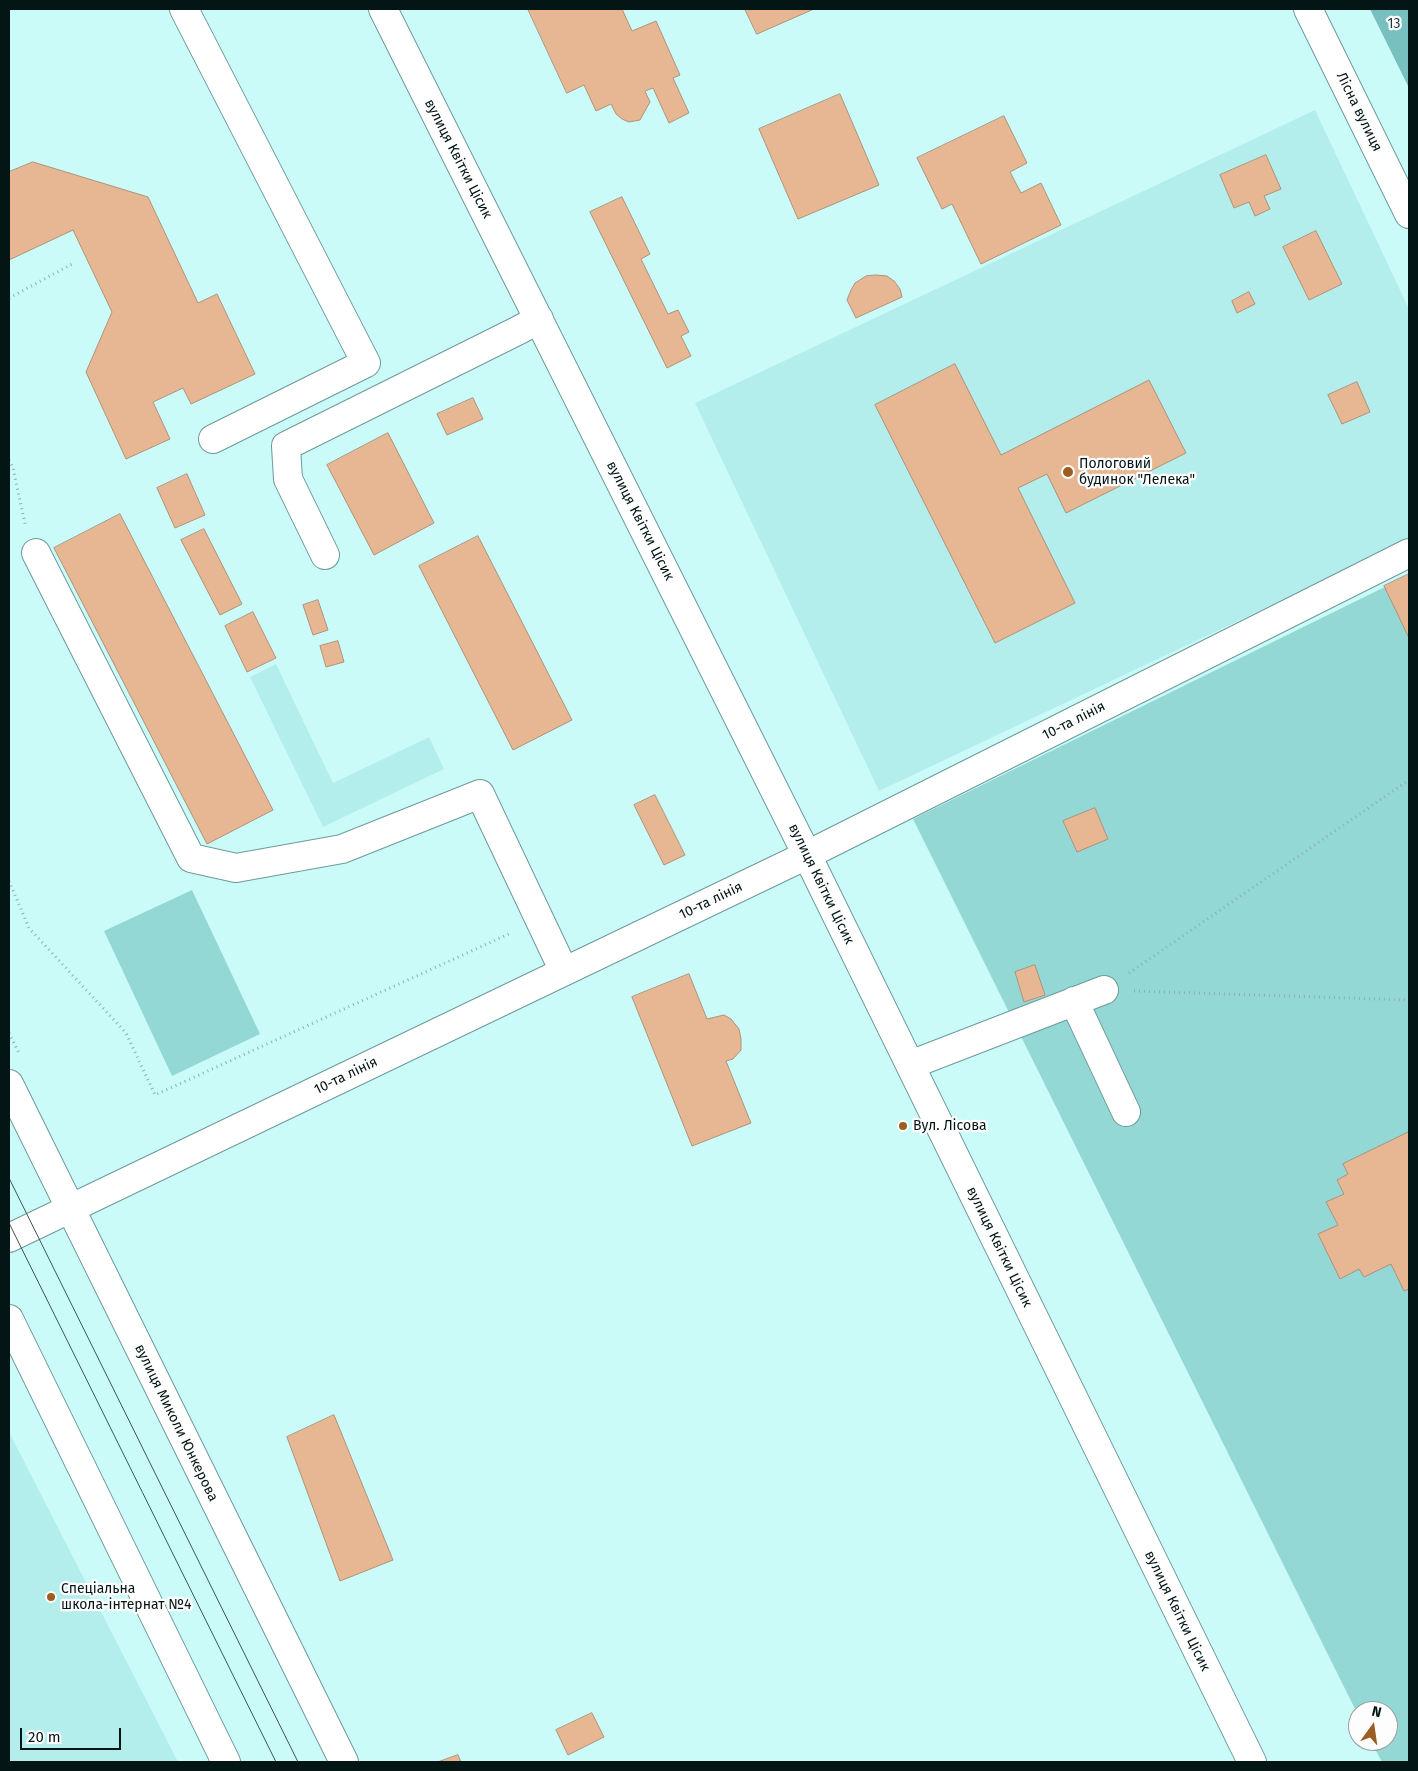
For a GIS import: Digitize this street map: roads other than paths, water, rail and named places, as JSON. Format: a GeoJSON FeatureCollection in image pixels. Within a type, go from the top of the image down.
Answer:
{"type":"FeatureCollection","features":[{"type":"Feature","properties":{"kind":"street"},"geometry":{"type":"LineString","coordinates":[[184,9],[366,363],[213,439]]}},
{"type":"Feature","properties":{"kind":"street","name":"вулиця Квітки Цісик"},"geometry":{"type":"LineString","coordinates":[[383,9],[807,855],[1252,1762]]}},
{"type":"Feature","properties":{"kind":"street","name":"Лісна вулиця"},"geometry":{"type":"LineString","coordinates":[[1308,9],[1409,214]]}},
{"type":"Feature","properties":{"kind":"street"},"geometry":{"type":"LineString","coordinates":[[325,555],[288,479],[286,446],[538,319]]}},
{"type":"Feature","properties":{"kind":"street"},"geometry":{"type":"LineString","coordinates":[[36,552],[191,858],[236,868],[342,850],[480,794],[561,966]]}},
{"type":"Feature","properties":{"kind":"street","name":"10-та лінія"},"geometry":{"type":"LineString","coordinates":[[9,1238],[807,855],[1409,553]]}},
{"type":"Feature","properties":{"kind":"street"},"geometry":{"type":"LineString","coordinates":[[910,1065],[1104,990]]}},
{"type":"Feature","properties":{"kind":"street"},"geometry":{"type":"LineString","coordinates":[[1074,1001],[1126,1112]]}},
{"type":"Feature","properties":{"kind":"street","name":"вулиця Миколи Юнкерова"},"geometry":{"type":"LineString","coordinates":[[9,1084],[344,1762]]}},
{"type":"Feature","properties":{"kind":"street"},"geometry":{"type":"LineString","coordinates":[[9,1319],[226,1762]]}},
{"type":"Feature","properties":{"kind":"tram line"},"geometry":{"type":"LineString","coordinates":[[9,1178],[298,1762]]}},
{"type":"Feature","properties":{"kind":"tram line"},"geometry":{"type":"LineString","coordinates":[[9,1223],[276,1762]]}},
{"type":"Feature","properties":{"kind":"place","name":"Пологовий будинок \"Лелека\""},"geometry":{"type":"Point","coordinates":[1068,472]}},
{"type":"Feature","properties":{"kind":"place","name":"Вул. Лісова"},"geometry":{"type":"Point","coordinates":[903,1126]}},
{"type":"Feature","properties":{"kind":"place","name":"Спеціальна школа-інтернат №4"},"geometry":{"type":"Point","coordinates":[51,1597]}},
{"type":"Feature","properties":{"kind":"park label","name":"13"},"geometry":{"type":"Point","coordinates":[1394,24]}}]}
